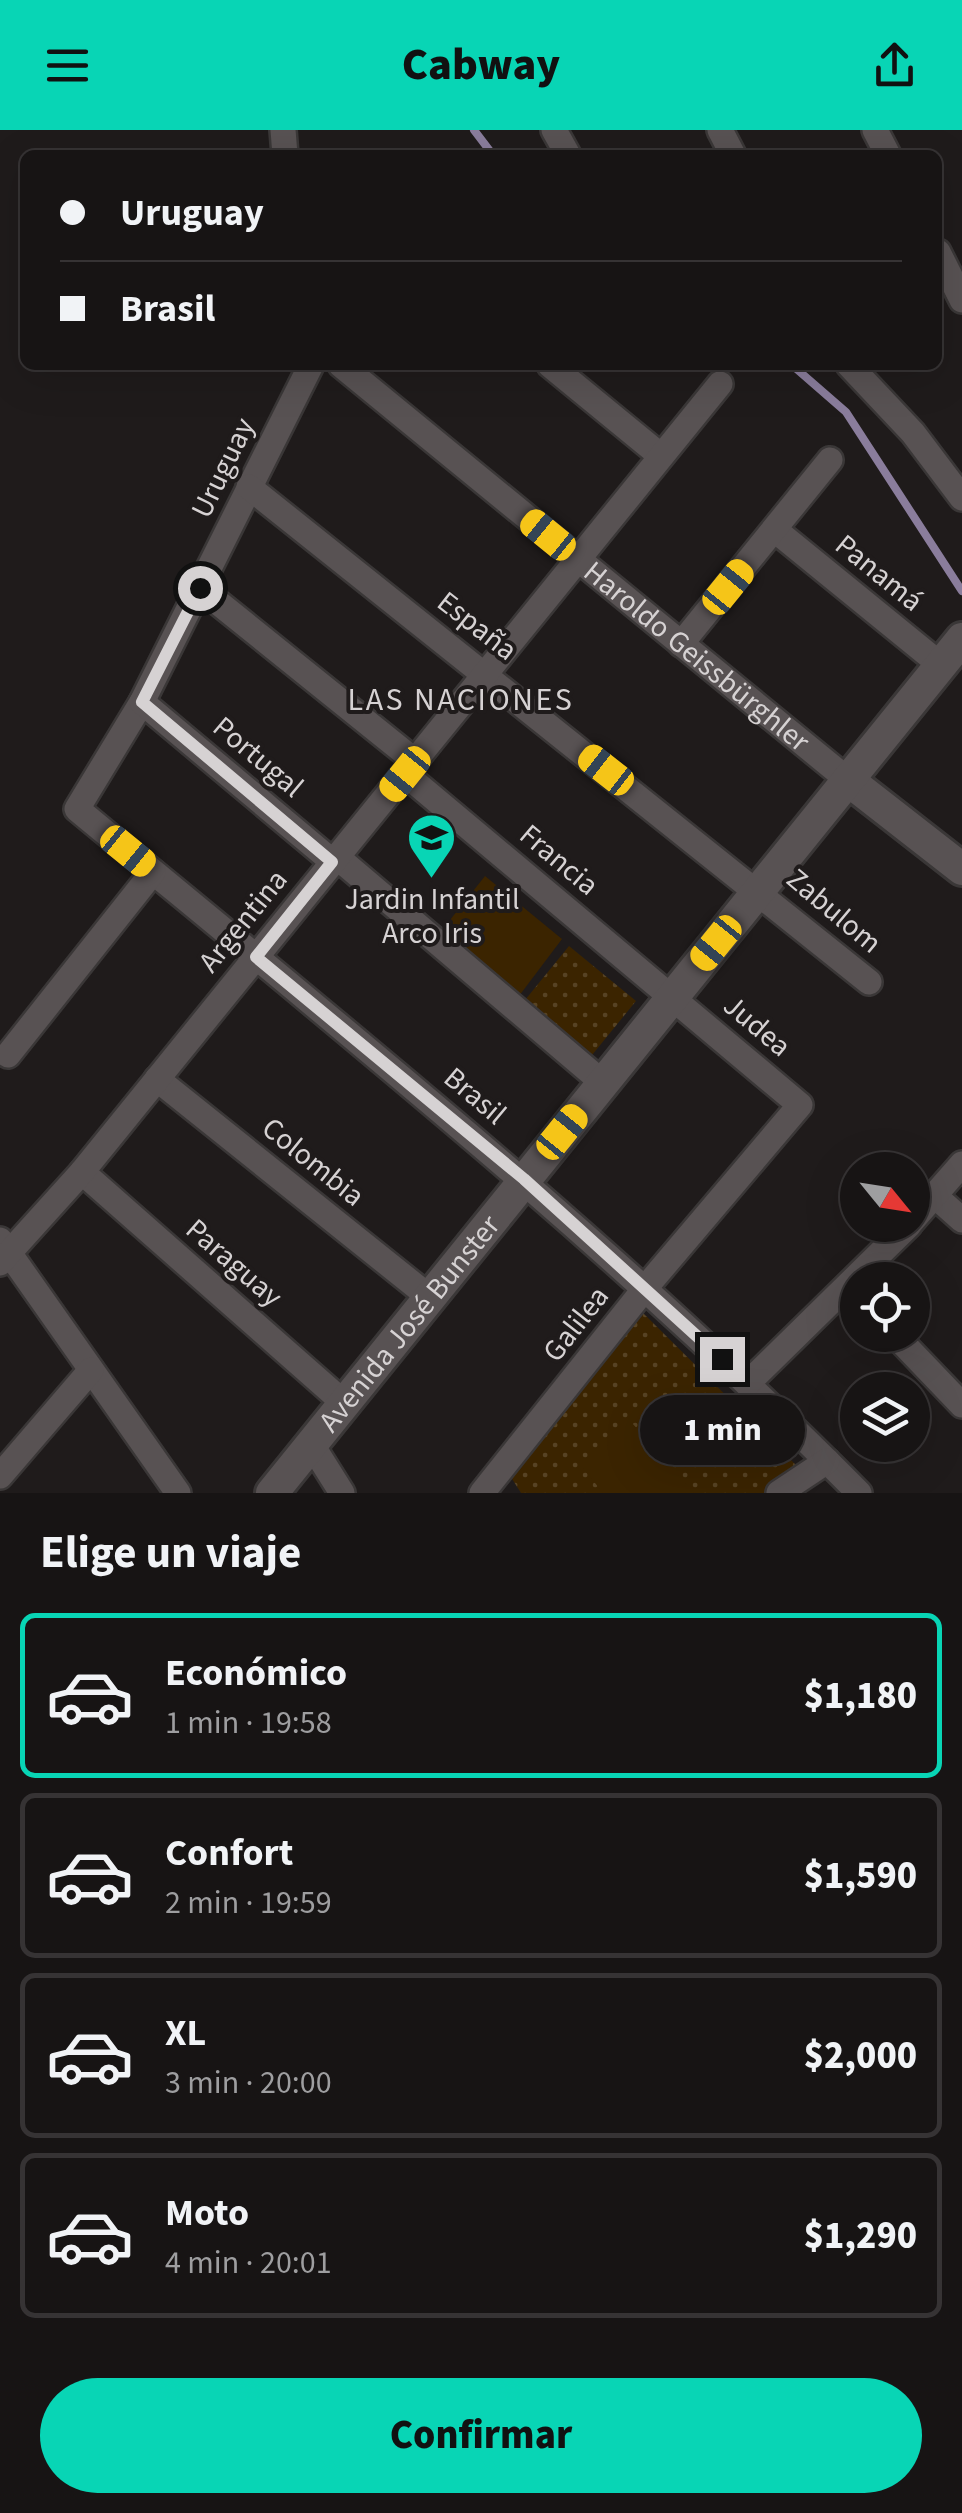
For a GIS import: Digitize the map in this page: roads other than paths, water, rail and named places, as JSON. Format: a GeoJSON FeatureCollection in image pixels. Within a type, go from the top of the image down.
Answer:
{"type":"FeatureCollection","features":[{"type":"Feature","properties":{"kind":"street"},"geometry":{"type":"LineString","coordinates":[[942,260],[962,300]]}},
{"type":"Feature","properties":{"kind":"street","name":"Uruguay"},"geometry":{"type":"LineString","coordinates":[[77,809],[142,702],[308,370]]}},
{"type":"Feature","properties":{"kind":"street","name":"Haroldo Geissbürghler"},"geometry":{"type":"LineString","coordinates":[[347,370],[962,869]]}},
{"type":"Feature","properties":{"kind":"street"},"geometry":{"type":"LineString","coordinates":[[556,370],[661,456]]}},
{"type":"Feature","properties":{"kind":"street"},"geometry":{"type":"LineString","coordinates":[[854,370],[913,433],[962,498]]}},
{"type":"Feature","properties":{"kind":"street","name":"Argentina"},"geometry":{"type":"LineString","coordinates":[[4,1253],[82,1172],[720,384]]}},
{"type":"Feature","properties":{"kind":"street"},"geometry":{"type":"LineString","coordinates":[[681,644],[830,460]]}},
{"type":"Feature","properties":{"kind":"street","name":"España"},"geometry":{"type":"LineString","coordinates":[[249,487],[758,890]]}},
{"type":"Feature","properties":{"kind":"street","name":"Panamá"},"geometry":{"type":"LineString","coordinates":[[774,530],[942,666]]}},
{"type":"Feature","properties":{"kind":"street","name":"Francia"},"geometry":{"type":"LineString","coordinates":[[200,588],[672,996]]}},
{"type":"Feature","properties":{"kind":"street","name":"Avenida José Bunster"},"geometry":{"type":"LineString","coordinates":[[272,1493],[962,639]]}},
{"type":"Feature","properties":{"kind":"street","name":"Portugal"},"geometry":{"type":"LineString","coordinates":[[142,702],[602,1082]]}},
{"type":"Feature","properties":{"kind":"street","name":"Brasil"},"geometry":{"type":"LineString","coordinates":[[77,809],[524,1179],[646,1287],[858,1493]]}},
{"type":"Feature","properties":{"kind":"street"},"geometry":{"type":"LineString","coordinates":[[8,1056],[153,872]]}},
{"type":"Feature","properties":{"kind":"street","name":"Zabulom"},"geometry":{"type":"LineString","coordinates":[[758,890],[869,982]]}},
{"type":"Feature","properties":{"kind":"street","name":"Judea"},"geometry":{"type":"LineString","coordinates":[[672,996],[800,1105]]}},
{"type":"Feature","properties":{"kind":"street","name":"Colombia"},"geometry":{"type":"LineString","coordinates":[[157,1079],[428,1296]]}},
{"type":"Feature","properties":{"kind":"street","name":"Galilea"},"geometry":{"type":"LineString","coordinates":[[482,1493],[506,1483],[646,1287],[800,1105]]}},
{"type":"Feature","properties":{"kind":"street"},"geometry":{"type":"LineString","coordinates":[[930,1202],[962,1164]]}},
{"type":"Feature","properties":{"kind":"street","name":"Paraguay"},"geometry":{"type":"LineString","coordinates":[[82,1172],[342,1402]]}},
{"type":"Feature","properties":{"kind":"street"},"geometry":{"type":"LineString","coordinates":[[936,1196],[962,1220]]}},
{"type":"Feature","properties":{"kind":"street"},"geometry":{"type":"LineString","coordinates":[[878,1262],[895,1242]]}},
{"type":"Feature","properties":{"kind":"street"},"geometry":{"type":"LineString","coordinates":[[4,1253],[91,1370],[167,1488]]}},
{"type":"Feature","properties":{"kind":"street"},"geometry":{"type":"LineString","coordinates":[[748,1383],[840,1303]]}},
{"type":"Feature","properties":{"kind":"street"},"geometry":{"type":"LineString","coordinates":[[912,1352],[962,1405]]}},
{"type":"Feature","properties":{"kind":"street"},"geometry":{"type":"LineString","coordinates":[[0,1476],[91,1370]]}},
{"type":"Feature","properties":{"kind":"street"},"geometry":{"type":"LineString","coordinates":[[310,1442],[342,1493]]}},
{"type":"Feature","properties":{"kind":"street"},"geometry":{"type":"LineString","coordinates":[[780,1493],[827,1461]]}},
{"type":"Feature","properties":{"kind":"waterway"},"geometry":{"type":"LineString","coordinates":[[474,130],[489,150]]}},
{"type":"Feature","properties":{"kind":"waterway"},"geometry":{"type":"LineString","coordinates":[[798,370],[846,412],[962,591]]}},
{"type":"Feature","properties":{"kind":"place","name":"Jardin Infantil Arco Iris"},"geometry":{"type":"Point","coordinates":[432,880]}},
{"type":"Feature","properties":{"kind":"district","name":"LAS NACIONES"},"geometry":{"type":"Point","coordinates":[461,700]}}]}
